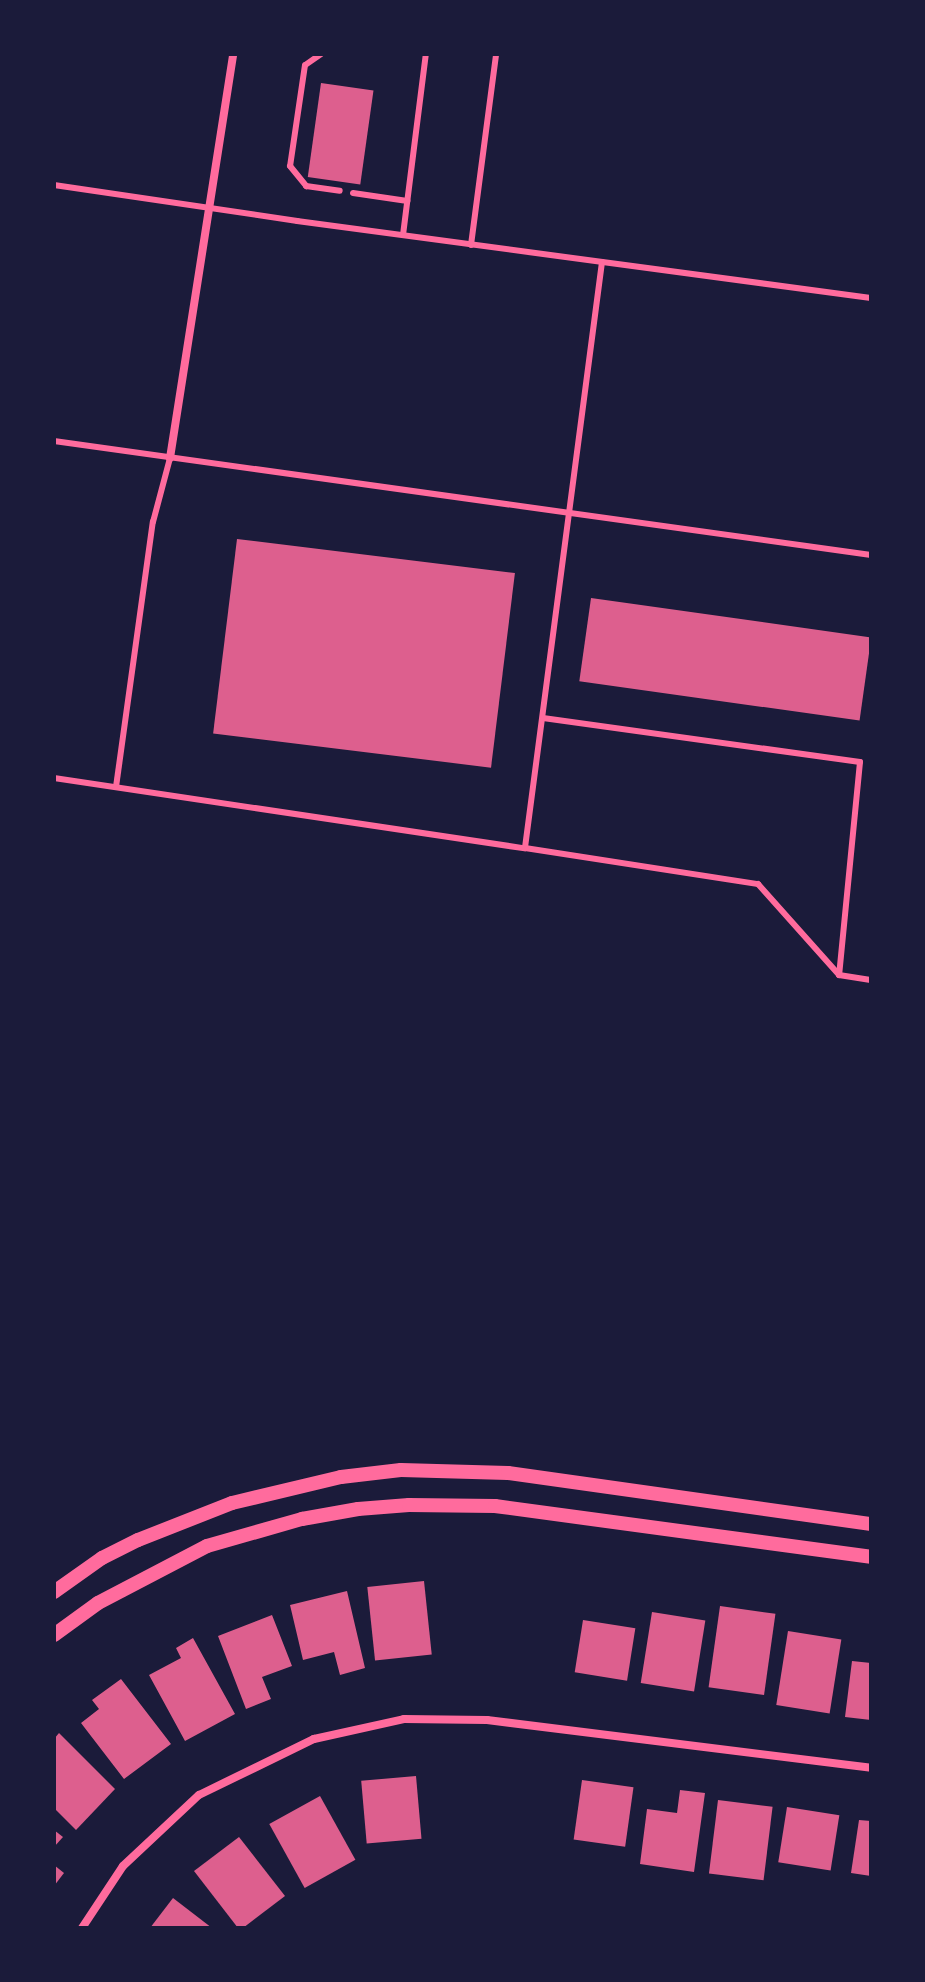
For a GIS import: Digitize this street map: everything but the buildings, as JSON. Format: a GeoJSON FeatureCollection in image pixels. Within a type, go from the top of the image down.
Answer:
{"type":"FeatureCollection","features":[{"type":"Feature","properties":{"kind":"street"},"geometry":{"type":"LineString","coordinates":[[170,458],[233,54]]}},
{"type":"Feature","properties":{"kind":"street"},"geometry":{"type":"LineString","coordinates":[[57,1589],[102,1558],[138,1540],[232,1503],[306,1483],[401,1470],[508,1473],[871,1524]]}},
{"type":"Feature","properties":{"kind":"street"},"geometry":{"type":"LineString","coordinates":[[54,1635],[79,1617],[207,1546],[302,1519],[409,1505],[495,1506],[871,1557]]}},
{"type":"Feature","properties":{"kind":"street"},"geometry":{"type":"LineString","coordinates":[[82,1928],[123,1866],[199,1795],[314,1739],[404,1719],[487,1720],[871,1768]]}},
{"type":"Feature","properties":{"kind":"lane"},"geometry":{"type":"LineString","coordinates":[[321,54],[305,65],[290,166],[306,186],[340,191]]}},
{"type":"Feature","properties":{"kind":"lane"},"geometry":{"type":"LineString","coordinates":[[403,235],[426,54]]}},
{"type":"Feature","properties":{"kind":"lane"},"geometry":{"type":"LineString","coordinates":[[471,245],[496,54]]}},
{"type":"Feature","properties":{"kind":"lane"},"geometry":{"type":"LineString","coordinates":[[54,185],[871,298]]}},
{"type":"Feature","properties":{"kind":"lane"},"geometry":{"type":"LineString","coordinates":[[353,193],[407,201]]}},
{"type":"Feature","properties":{"kind":"lane"},"geometry":{"type":"LineString","coordinates":[[525,848],[602,262]]}},
{"type":"Feature","properties":{"kind":"lane"},"geometry":{"type":"LineString","coordinates":[[54,441],[871,555]]}},
{"type":"Feature","properties":{"kind":"lane"},"geometry":{"type":"LineString","coordinates":[[116,787],[153,522],[170,458]]}},
{"type":"Feature","properties":{"kind":"lane"},"geometry":{"type":"LineString","coordinates":[[543,718],[860,762],[839,975]]}},
{"type":"Feature","properties":{"kind":"lane"},"geometry":{"type":"LineString","coordinates":[[54,778],[758,884],[839,975],[871,980]]}}]}
